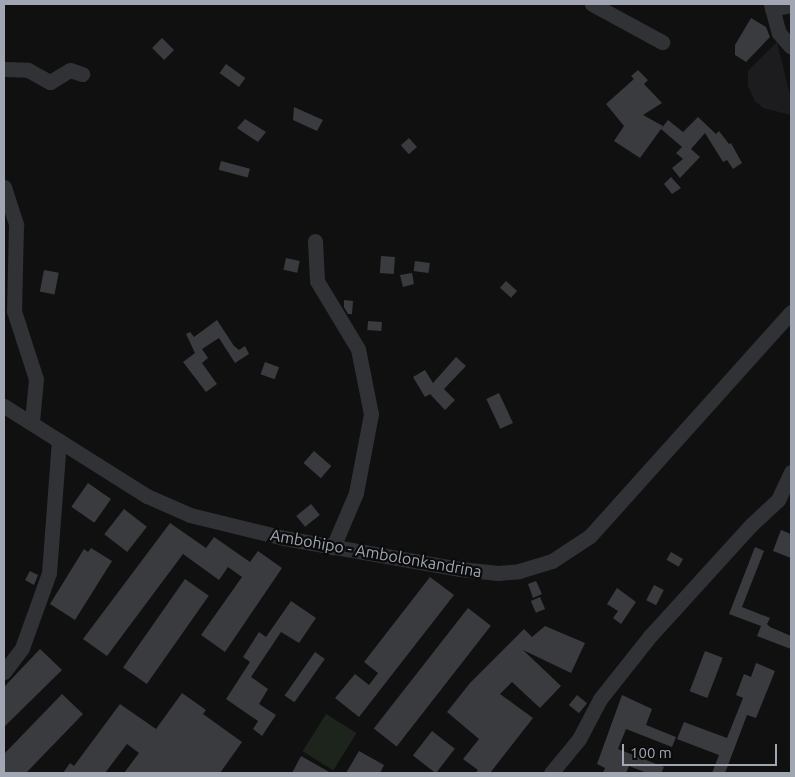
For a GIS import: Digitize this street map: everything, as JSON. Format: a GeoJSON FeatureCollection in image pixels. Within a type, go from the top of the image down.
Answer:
{"type":"FeatureCollection","features":[{"type":"Feature","properties":{"kind":"street"},"geometry":{"type":"LineString","coordinates":[[592,4],[662,42]]}},
{"type":"Feature","properties":{"kind":"street"},"geometry":{"type":"LineString","coordinates":[[791,5],[771,7],[779,33],[791,47]]}},
{"type":"Feature","properties":{"kind":"street"},"geometry":{"type":"LineString","coordinates":[[4,69],[28,70],[50,82],[70,70],[82,74]]}},
{"type":"Feature","properties":{"kind":"street"},"geometry":{"type":"LineString","coordinates":[[4,187],[16,225],[14,311],[36,379],[32,422]]}},
{"type":"Feature","properties":{"kind":"street"},"geometry":{"type":"LineString","coordinates":[[315,241],[317,281],[358,349],[371,414],[356,493],[333,547]]}},
{"type":"Feature","properties":{"kind":"street","name":"Ambohipo - Ambolonkandrina"},"geometry":{"type":"LineString","coordinates":[[4,406],[147,496],[190,515],[228,526],[333,547],[460,570],[498,573],[552,561],[590,536],[791,312]]}},
{"type":"Feature","properties":{"kind":"street"},"geometry":{"type":"LineString","coordinates":[[4,672],[22,648],[49,573],[60,440]]}},
{"type":"Feature","properties":{"kind":"street"},"geometry":{"type":"LineString","coordinates":[[551,773],[579,739],[600,699],[650,636],[751,525],[778,500],[791,472]]}},
{"type":"Feature","properties":{"kind":"shaded area"},"geometry":{"type":"Polygon","coordinates":[[[777,42],[791,99],[791,115],[763,108],[755,101],[748,86],[748,71],[777,42]]]}},
{"type":"Feature","properties":{"kind":"shaded area"},"geometry":{"type":"Polygon","coordinates":[[[326,714],[357,733],[333,770],[303,751],[326,714]]]}},
{"type":"Feature","properties":{"kind":"building"},"geometry":{"type":"Polygon","coordinates":[[[751,18],[766,27],[770,37],[746,62],[735,55],[735,45],[751,18]]]}},
{"type":"Feature","properties":{"kind":"building"},"geometry":{"type":"Polygon","coordinates":[[[162,38],[174,50],[164,60],[152,48],[162,38]]]}},
{"type":"Feature","properties":{"kind":"building"},"geometry":{"type":"Polygon","coordinates":[[[226,64],[245,78],[239,87],[220,73],[226,64]]]}},
{"type":"Feature","properties":{"kind":"building"},"geometry":{"type":"Polygon","coordinates":[[[638,70],[648,80],[644,84],[662,103],[643,115],[663,126],[640,158],[614,141],[624,126],[606,104],[634,79],[631,76],[638,70]]]}},
{"type":"Feature","properties":{"kind":"building"},"geometry":{"type":"Polygon","coordinates":[[[294,107],[323,120],[317,131],[293,120],[294,107]]]}},
{"type":"Feature","properties":{"kind":"building"},"geometry":{"type":"Polygon","coordinates":[[[698,117],[716,134],[719,131],[729,144],[731,143],[742,163],[733,169],[727,160],[723,162],[705,133],[691,149],[700,157],[680,178],[672,168],[683,159],[676,153],[682,147],[661,129],[668,120],[683,132],[698,117]]]}},
{"type":"Feature","properties":{"kind":"building"},"geometry":{"type":"Polygon","coordinates":[[[245,119],[266,132],[258,142],[237,128],[245,119]]]}},
{"type":"Feature","properties":{"kind":"building"},"geometry":{"type":"Polygon","coordinates":[[[409,138],[417,147],[409,154],[401,145],[409,138]]]}},
{"type":"Feature","properties":{"kind":"building"},"geometry":{"type":"Polygon","coordinates":[[[221,161],[250,169],[248,177],[219,170],[221,161]]]}},
{"type":"Feature","properties":{"kind":"building"},"geometry":{"type":"Polygon","coordinates":[[[671,177],[681,188],[672,194],[664,184],[671,177]]]}},
{"type":"Feature","properties":{"kind":"building"},"geometry":{"type":"Polygon","coordinates":[[[381,256],[395,257],[394,274],[380,273],[381,256]]]}},
{"type":"Feature","properties":{"kind":"building"},"geometry":{"type":"Polygon","coordinates":[[[286,258],[300,261],[297,273],[284,270],[286,258]]]}},
{"type":"Feature","properties":{"kind":"building"},"geometry":{"type":"Polygon","coordinates":[[[415,261],[430,263],[428,273],[414,271],[415,261]]]}},
{"type":"Feature","properties":{"kind":"building"},"geometry":{"type":"Polygon","coordinates":[[[44,270],[59,273],[55,294],[40,292],[44,270]]]}},
{"type":"Feature","properties":{"kind":"building"},"geometry":{"type":"Polygon","coordinates":[[[412,273],[414,284],[403,287],[400,275],[412,273]]]}},
{"type":"Feature","properties":{"kind":"building"},"geometry":{"type":"Polygon","coordinates":[[[506,281],[517,291],[511,298],[500,288],[506,281]]]}},
{"type":"Feature","properties":{"kind":"building"},"geometry":{"type":"Polygon","coordinates":[[[344,300],[353,301],[352,314],[348,314],[344,307],[344,300]]]}},
{"type":"Feature","properties":{"kind":"building"},"geometry":{"type":"Polygon","coordinates":[[[217,320],[234,346],[239,350],[245,346],[249,354],[235,363],[219,338],[202,349],[208,358],[202,363],[217,384],[206,392],[183,362],[195,353],[186,334],[190,332],[194,337],[217,320]]]}},
{"type":"Feature","properties":{"kind":"building"},"geometry":{"type":"Polygon","coordinates":[[[368,321],[382,322],[381,331],[367,330],[368,321]]]}},
{"type":"Feature","properties":{"kind":"building"},"geometry":{"type":"Polygon","coordinates":[[[456,357],[466,366],[444,389],[455,400],[445,410],[430,394],[425,397],[413,377],[425,370],[433,383],[456,357]]]}},
{"type":"Feature","properties":{"kind":"building"},"geometry":{"type":"Polygon","coordinates":[[[265,362],[279,367],[275,379],[261,374],[265,362]]]}},
{"type":"Feature","properties":{"kind":"building"},"geometry":{"type":"Polygon","coordinates":[[[499,393],[513,423],[500,429],[486,399],[499,393]]]}},
{"type":"Feature","properties":{"kind":"building"},"geometry":{"type":"Polygon","coordinates":[[[314,451],[331,466],[321,478],[304,463],[314,451]]]}},
{"type":"Feature","properties":{"kind":"building"},"geometry":{"type":"Polygon","coordinates":[[[88,483],[111,499],[94,523],[71,507],[88,483]]]}},
{"type":"Feature","properties":{"kind":"building"},"geometry":{"type":"Polygon","coordinates":[[[311,504],[320,515],[305,527],[296,516],[311,504]]]}},
{"type":"Feature","properties":{"kind":"building"},"geometry":{"type":"Polygon","coordinates":[[[124,509],[147,527],[127,552],[104,534],[124,509]]]}},
{"type":"Feature","properties":{"kind":"building"},"geometry":{"type":"Polygon","coordinates":[[[170,523],[206,548],[214,537],[250,562],[258,551],[282,568],[225,652],[201,635],[242,577],[228,567],[219,580],[183,554],[107,656],[83,639],[170,523]]]}},
{"type":"Feature","properties":{"kind":"building"},"geometry":{"type":"Polygon","coordinates":[[[781,530],[791,534],[791,558],[773,551],[781,530]]]}},
{"type":"Feature","properties":{"kind":"building"},"geometry":{"type":"Polygon","coordinates":[[[755,547],[764,551],[742,607],[770,618],[767,624],[770,627],[791,636],[791,649],[757,636],[761,626],[729,614],[755,547]]]}},
{"type":"Feature","properties":{"kind":"building"},"geometry":{"type":"Polygon","coordinates":[[[91,548],[112,561],[75,620],[50,604],[84,549],[88,552],[91,548]]]}},
{"type":"Feature","properties":{"kind":"building"},"geometry":{"type":"Polygon","coordinates":[[[671,552],[683,559],[679,567],[666,560],[671,552]]]}},
{"type":"Feature","properties":{"kind":"building"},"geometry":{"type":"Polygon","coordinates":[[[30,571],[38,575],[34,585],[25,580],[30,571]]]}},
{"type":"Feature","properties":{"kind":"building"},"geometry":{"type":"Polygon","coordinates":[[[430,577],[454,595],[359,717],[335,698],[355,674],[369,685],[378,673],[364,662],[430,577]]]}},
{"type":"Feature","properties":{"kind":"building"},"geometry":{"type":"Polygon","coordinates":[[[185,579],[209,596],[147,684],[123,667],[185,579]]]}},
{"type":"Feature","properties":{"kind":"building"},"geometry":{"type":"Polygon","coordinates":[[[536,581],[542,594],[533,598],[528,584],[536,581]]]}},
{"type":"Feature","properties":{"kind":"building"},"geometry":{"type":"Polygon","coordinates":[[[654,585],[664,590],[656,605],[646,600],[654,585]]]}},
{"type":"Feature","properties":{"kind":"building"},"geometry":{"type":"Polygon","coordinates":[[[617,588],[636,602],[621,624],[613,618],[618,611],[607,604],[617,588]]]}},
{"type":"Feature","properties":{"kind":"building"},"geometry":{"type":"Polygon","coordinates":[[[540,597],[545,609],[536,613],[531,601],[540,597]]]}},
{"type":"Feature","properties":{"kind":"building"},"geometry":{"type":"Polygon","coordinates":[[[291,601],[316,618],[299,643],[281,632],[251,677],[268,689],[259,704],[276,715],[262,736],[253,729],[258,721],[226,699],[250,662],[243,657],[259,632],[266,637],[291,601]]]}},
{"type":"Feature","properties":{"kind":"building"},"geometry":{"type":"Polygon","coordinates":[[[468,608],[491,626],[397,746],[374,729],[468,608]]]}},
{"type":"Feature","properties":{"kind":"building"},"geometry":{"type":"Polygon","coordinates":[[[545,626],[585,643],[571,673],[523,650],[561,686],[540,708],[512,682],[500,694],[533,718],[490,773],[475,773],[478,770],[463,759],[479,739],[447,712],[470,683],[524,629],[532,637],[545,626]]]}},
{"type":"Feature","properties":{"kind":"building"},"geometry":{"type":"Polygon","coordinates":[[[40,649],[62,670],[4,727],[4,687],[40,649]]]}},
{"type":"Feature","properties":{"kind":"building"},"geometry":{"type":"Polygon","coordinates":[[[705,651],[723,658],[707,698],[690,691],[705,651]]]}},
{"type":"Feature","properties":{"kind":"building"},"geometry":{"type":"Polygon","coordinates":[[[315,652],[325,659],[294,702],[285,695],[315,652]]]}},
{"type":"Feature","properties":{"kind":"building"},"geometry":{"type":"Polygon","coordinates":[[[756,663],[775,671],[767,691],[756,718],[747,715],[725,773],[712,773],[719,755],[677,739],[684,722],[727,738],[743,698],[736,695],[744,674],[751,677],[756,663]]]}},
{"type":"Feature","properties":{"kind":"building"},"geometry":{"type":"Polygon","coordinates":[[[182,693],[206,710],[203,714],[242,742],[220,773],[124,773],[139,753],[127,744],[105,773],[63,773],[70,763],[74,766],[120,704],[156,729],[182,693]]]}},
{"type":"Feature","properties":{"kind":"building"},"geometry":{"type":"Polygon","coordinates":[[[62,694],[83,714],[26,773],[4,773],[4,754],[62,694]]]}},
{"type":"Feature","properties":{"kind":"building"},"geometry":{"type":"Polygon","coordinates":[[[577,695],[587,703],[579,713],[569,705],[577,695]]]}},
{"type":"Feature","properties":{"kind":"building"},"geometry":{"type":"Polygon","coordinates":[[[622,695],[652,709],[646,725],[676,737],[672,747],[626,729],[618,749],[664,767],[661,773],[647,773],[629,766],[626,773],[603,773],[605,768],[597,764],[622,695]]]}},
{"type":"Feature","properties":{"kind":"building"},"geometry":{"type":"Polygon","coordinates":[[[432,731],[455,749],[436,773],[413,755],[432,731]]]}},
{"type":"Feature","properties":{"kind":"building"},"geometry":{"type":"Polygon","coordinates":[[[359,751],[384,765],[380,773],[346,773],[359,751]]]}},
{"type":"Feature","properties":{"kind":"building"},"geometry":{"type":"Polygon","coordinates":[[[301,756],[331,773],[292,773],[301,756]]]}}]}
